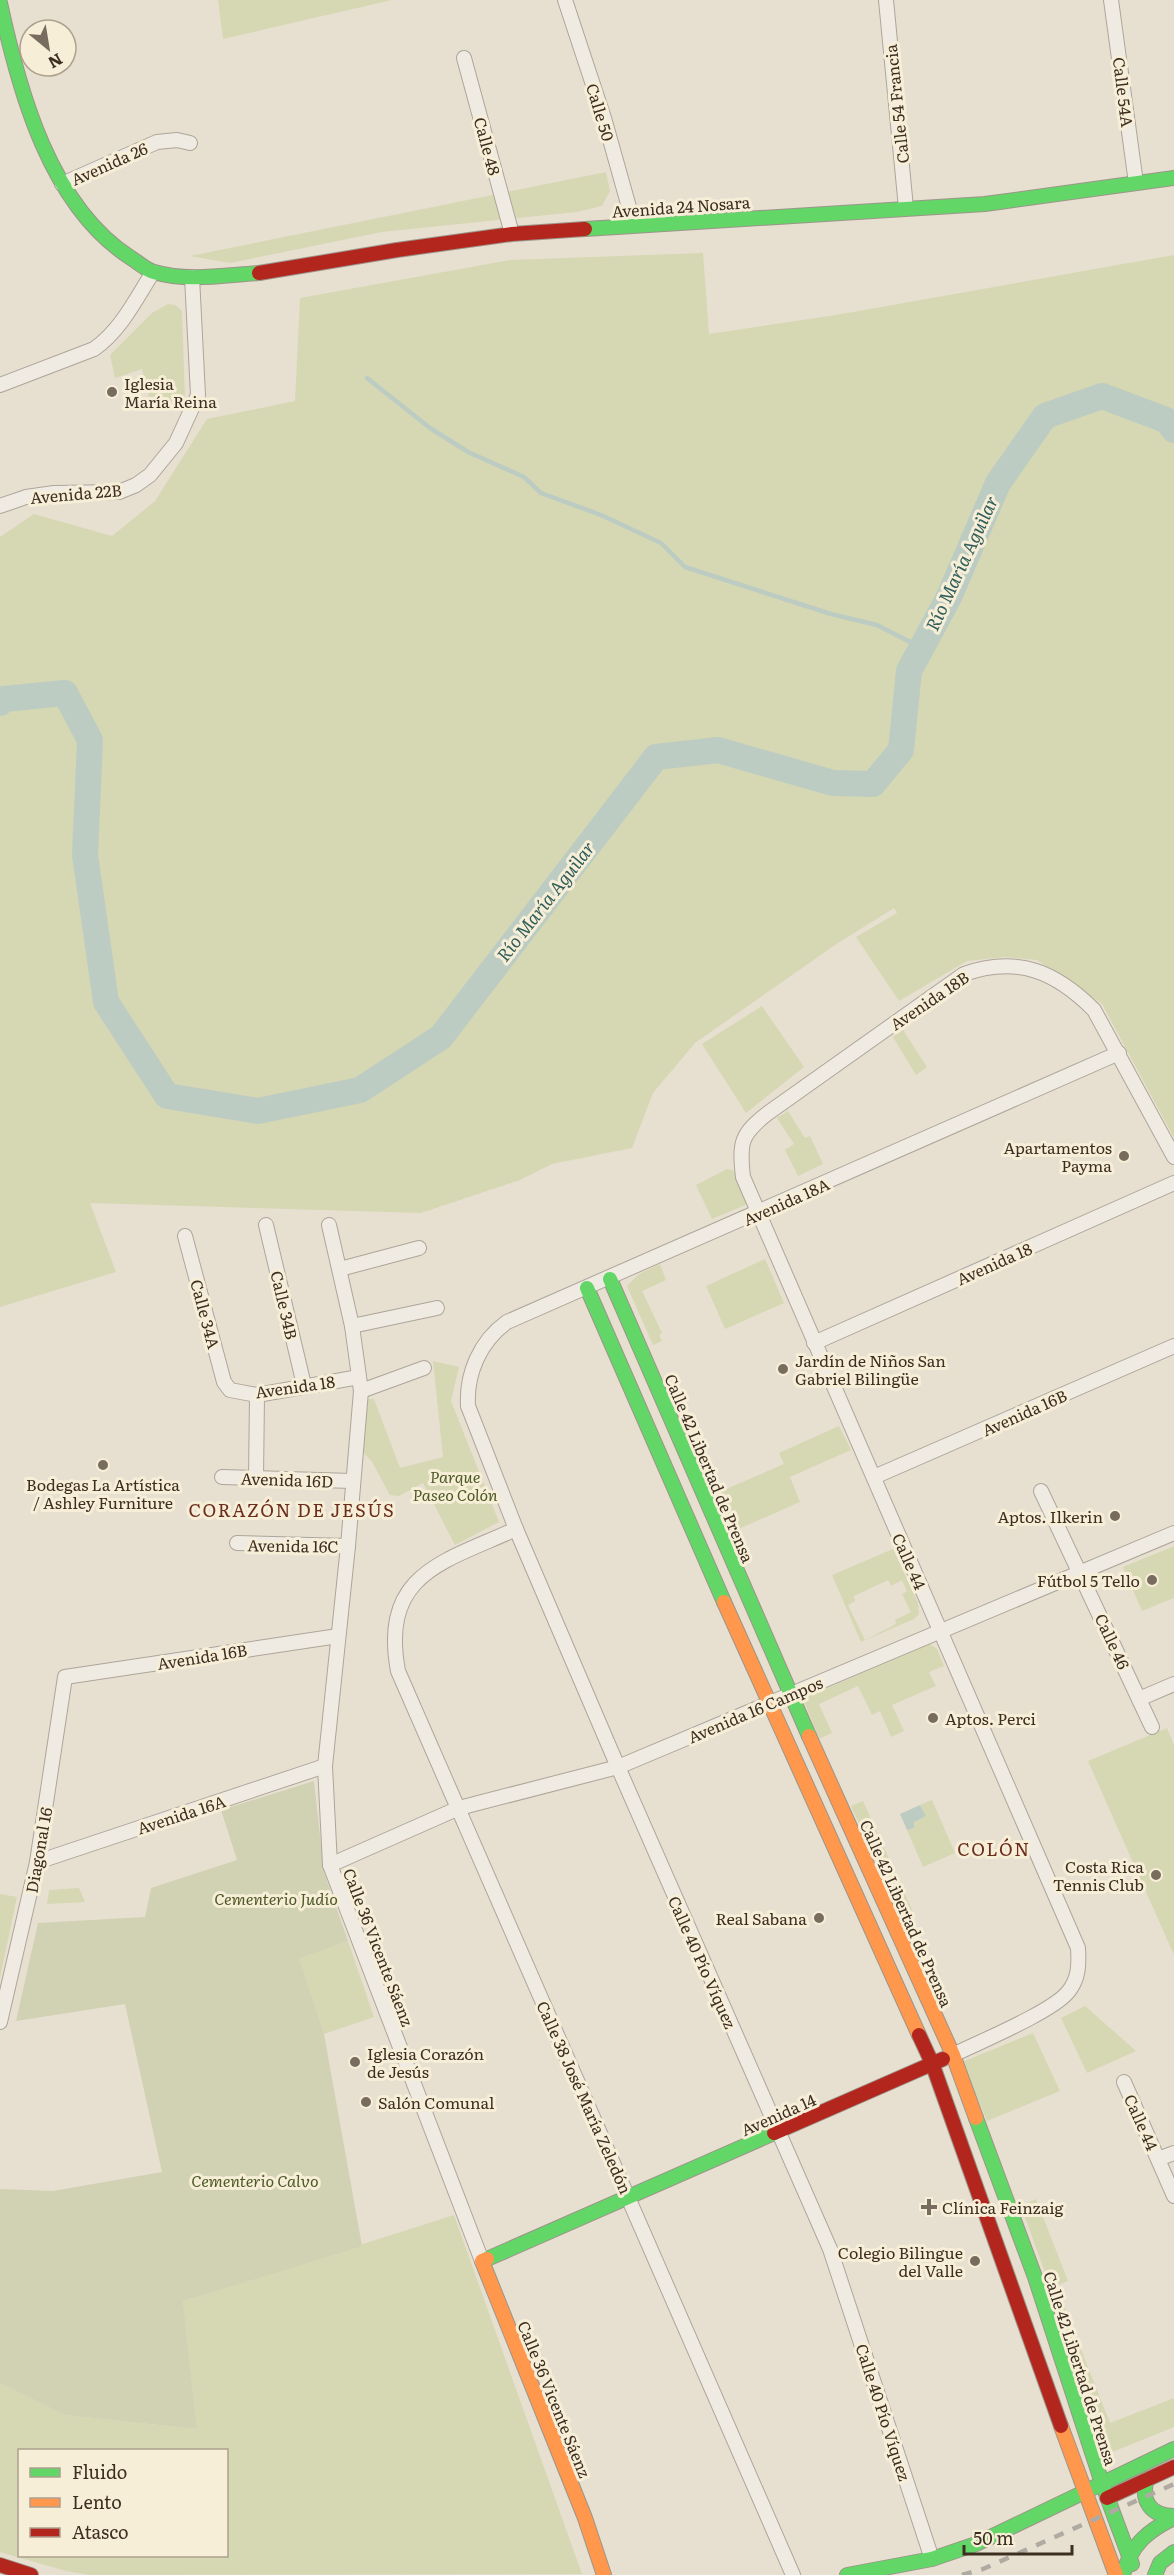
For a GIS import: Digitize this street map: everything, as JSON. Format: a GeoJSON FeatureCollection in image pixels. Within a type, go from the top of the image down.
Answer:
{"type":"FeatureCollection","features":[{"type":"Feature","properties":{"kind":"main road"},"geometry":{"type":"LineString","coordinates":[[0,3],[11,54],[37,130],[62,184],[84,217],[114,247],[153,272]]}},
{"type":"Feature","properties":{"kind":"main road","name":"Avenida 24 Nosara"},"geometry":{"type":"LineString","coordinates":[[153,272],[192,277],[266,273],[397,250],[512,234],[985,204],[1174,178]]}},
{"type":"Feature","properties":{"kind":"main road","name":"Calle 42 Libertad de Prensa"},"geometry":{"type":"LineString","coordinates":[[610,1278],[790,1694],[953,2055],[1035,2277],[1107,2498],[1136,2575]]}},
{"type":"Feature","properties":{"kind":"main road"},"geometry":{"type":"LineString","coordinates":[[587,1288],[768,1704],[932,2063],[1116,2575]]}},
{"type":"Feature","properties":{"kind":"main road","name":"Avenida 14"},"geometry":{"type":"LineString","coordinates":[[482,2262],[953,2055]]}},
{"type":"Feature","properties":{"kind":"main road","name":"Calle 36 Vicente Sáenz"},"geometry":{"type":"LineString","coordinates":[[482,2262],[585,2518],[604,2575]]}},
{"type":"Feature","properties":{"kind":"main road"},"geometry":{"type":"LineString","coordinates":[[848,2575],[932,2559],[998,2535],[1174,2449]]}},
{"type":"Feature","properties":{"kind":"main road"},"geometry":{"type":"LineString","coordinates":[[1107,2498],[1174,2467]]}},
{"type":"Feature","properties":{"kind":"main road"},"geometry":{"type":"LineString","coordinates":[[1147,2479],[1143,2488],[1143,2498],[1150,2511],[1164,2517],[1174,2517]]}},
{"type":"Feature","properties":{"kind":"main road"},"geometry":{"type":"LineString","coordinates":[[1123,2575],[1128,2556],[1145,2533],[1174,2517]]}},
{"type":"Feature","properties":{"kind":"main road"},"geometry":{"type":"LineString","coordinates":[[1155,2575],[1160,2563],[1174,2552]]}},
{"type":"Feature","properties":{"kind":"main road"},"geometry":{"type":"LineString","coordinates":[[0,2565],[31,2575]]}},
{"type":"Feature","properties":{"kind":"street","name":"Calle 50"},"geometry":{"type":"LineString","coordinates":[[565,0],[634,225]]}},
{"type":"Feature","properties":{"kind":"street","name":"Calle 54 Francia"},"geometry":{"type":"LineString","coordinates":[[886,0],[906,208]]}},
{"type":"Feature","properties":{"kind":"street","name":"Calle 54A"},"geometry":{"type":"LineString","coordinates":[[1112,0],[1136,183]]}},
{"type":"Feature","properties":{"kind":"street","name":"Calle 48"},"geometry":{"type":"LineString","coordinates":[[464,58],[512,234]]}},
{"type":"Feature","properties":{"kind":"street","name":"Avenida 26"},"geometry":{"type":"LineString","coordinates":[[62,184],[158,142],[177,140],[190,143]]}},
{"type":"Feature","properties":{"kind":"street"},"geometry":{"type":"LineString","coordinates":[[0,385],[94,349],[105,341],[124,318],[153,272]]}},
{"type":"Feature","properties":{"kind":"street","name":"Avenida 22B"},"geometry":{"type":"LineString","coordinates":[[0,506],[26,497],[54,493],[119,492],[136,485],[150,475],[177,443],[198,395],[192,277]]}},
{"type":"Feature","properties":{"kind":"street","name":"Avenida 18B"},"geometry":{"type":"LineString","coordinates":[[742,1143],[749,1128],[768,1113],[964,974],[982,968],[1010,966],[1031,969],[1055,978],[1076,992],[1094,1010],[1174,1157]]}},
{"type":"Feature","properties":{"kind":"street","name":"Avenida 18A"},"geometry":{"type":"LineString","coordinates":[[472,1370],[480,1352],[499,1328],[1119,1053]]}},
{"type":"Feature","properties":{"kind":"street","name":"Calle 44"},"geometry":{"type":"LineString","coordinates":[[742,1143],[742,1176],[1078,1948],[1079,1964],[1076,1978]]}},
{"type":"Feature","properties":{"kind":"street","name":"Avenida 18"},"geometry":{"type":"LineString","coordinates":[[814,1343],[1174,1184]]}},
{"type":"Feature","properties":{"kind":"street","name":"Calle 34B"},"geometry":{"type":"LineString","coordinates":[[266,1225],[304,1385]]}},
{"type":"Feature","properties":{"kind":"street","name":"Calle 36 Vicente Sáenz"},"geometry":{"type":"LineString","coordinates":[[329,1225],[352,1326],[360,1384],[348,1546],[325,1766],[330,1865],[482,2262]]}},
{"type":"Feature","properties":{"kind":"street","name":"Calle 34A"},"geometry":{"type":"LineString","coordinates":[[185,1236],[224,1382],[230,1390]]}},
{"type":"Feature","properties":{"kind":"street"},"geometry":{"type":"LineString","coordinates":[[340,1269],[419,1248]]}},
{"type":"Feature","properties":{"kind":"street"},"geometry":{"type":"LineString","coordinates":[[352,1326],[437,1308]]}},
{"type":"Feature","properties":{"kind":"street","name":"Avenida 16B"},"geometry":{"type":"LineString","coordinates":[[874,1478],[1174,1346]]}},
{"type":"Feature","properties":{"kind":"street","name":"Avenida 18"},"geometry":{"type":"LineString","coordinates":[[230,1390],[257,1395],[304,1385],[360,1384],[424,1368]]}},
{"type":"Feature","properties":{"kind":"street","name":"Calle 40 Pío Víquez"},"geometry":{"type":"LineString","coordinates":[[472,1370],[467,1388],[468,1406],[516,1529],[777,2132],[830,2249],[932,2559]]}},
{"type":"Feature","properties":{"kind":"street"},"geometry":{"type":"LineString","coordinates":[[256,1478],[257,1395]]}},
{"type":"Feature","properties":{"kind":"street","name":"Avenida 16D"},"geometry":{"type":"LineString","coordinates":[[222,1477],[352,1481]]}},
{"type":"Feature","properties":{"kind":"street","name":"Calle 46"},"geometry":{"type":"LineString","coordinates":[[1041,1491],[1152,1727]]}},
{"type":"Feature","properties":{"kind":"street","name":"Calle 38 José María Zeledón"},"geometry":{"type":"LineString","coordinates":[[516,1529],[432,1568],[413,1584],[404,1598],[393,1632],[398,1671],[793,2575]]}},
{"type":"Feature","properties":{"kind":"street","name":"Avenida 16 Campos"},"geometry":{"type":"LineString","coordinates":[[330,1865],[459,1808],[618,1767],[1174,1533]]}},
{"type":"Feature","properties":{"kind":"street","name":"Avenida 16C"},"geometry":{"type":"LineString","coordinates":[[237,1543],[348,1546]]}},
{"type":"Feature","properties":{"kind":"street","name":"Avenida 16B"},"geometry":{"type":"LineString","coordinates":[[65,1677],[338,1636]]}},
{"type":"Feature","properties":{"kind":"street","name":"Diagonal 16"},"geometry":{"type":"LineString","coordinates":[[0,2022],[37,1862],[65,1677]]}},
{"type":"Feature","properties":{"kind":"street"},"geometry":{"type":"LineString","coordinates":[[1139,1699],[1174,1684]]}},
{"type":"Feature","properties":{"kind":"street","name":"Avenida 16A"},"geometry":{"type":"LineString","coordinates":[[37,1862],[325,1766]]}},
{"type":"Feature","properties":{"kind":"street","name":"Avenida 14"},"geometry":{"type":"LineString","coordinates":[[953,2055],[1053,2005],[1068,1993],[1076,1978]]}},
{"type":"Feature","properties":{"kind":"street","name":"Calle 44"},"geometry":{"type":"LineString","coordinates":[[1124,2082],[1174,2196]]}},
{"type":"Feature","properties":{"kind":"street"},"geometry":{"type":"LineString","coordinates":[[1158,2159],[1174,2152]]}},
{"type":"Feature","properties":{"kind":"green space"},"geometry":{"type":"Polygon","coordinates":[[[218,0],[392,0],[223,39],[218,0]]]}},
{"type":"Feature","properties":{"kind":"green space"},"geometry":{"type":"Polygon","coordinates":[[[606,172],[610,191],[602,206],[577,212],[382,232],[230,263],[190,256],[606,172]]]}},
{"type":"Feature","properties":{"kind":"green space"},"geometry":{"type":"Polygon","coordinates":[[[703,253],[709,334],[836,315],[1174,255],[1174,1138],[1102,1004],[1037,960],[1004,957],[967,961],[899,1001],[856,937],[897,913],[894,908],[835,945],[695,1043],[653,1093],[632,1148],[552,1164],[520,1180],[421,1213],[90,1203],[116,1272],[0,1307],[0,537],[34,514],[112,536],[155,501],[207,419],[295,401],[300,298],[510,260],[703,253]]]}},
{"type":"Feature","properties":{"kind":"green space"},"geometry":{"type":"Polygon","coordinates":[[[168,304],[175,305],[182,311],[185,399],[151,406],[142,369],[115,378],[110,355],[152,313],[168,304]]]}},
{"type":"Feature","properties":{"kind":"green space"},"geometry":{"type":"Polygon","coordinates":[[[762,1006],[804,1067],[746,1113],[702,1044],[762,1006]]]}},
{"type":"Feature","properties":{"kind":"green space"},"geometry":{"type":"Polygon","coordinates":[[[903,1030],[927,1067],[916,1075],[893,1037],[903,1030]]]}},
{"type":"Feature","properties":{"kind":"green space"},"geometry":{"type":"Polygon","coordinates":[[[788,1111],[805,1138],[810,1136],[823,1164],[798,1176],[785,1150],[794,1144],[777,1118],[788,1111]]]}},
{"type":"Feature","properties":{"kind":"green space"},"geometry":{"type":"Polygon","coordinates":[[[727,1169],[733,1170],[747,1202],[745,1205],[712,1219],[696,1185],[727,1169]]]}},
{"type":"Feature","properties":{"kind":"green space"},"geometry":{"type":"Polygon","coordinates":[[[765,1259],[784,1303],[725,1329],[706,1286],[765,1259]]]}},
{"type":"Feature","properties":{"kind":"green space"},"geometry":{"type":"Polygon","coordinates":[[[660,1264],[666,1280],[642,1291],[662,1333],[659,1335],[662,1341],[653,1345],[627,1286],[639,1274],[660,1264]]]}},
{"type":"Feature","properties":{"kind":"green space","name":"Parque Paseo Colón"},"geometry":{"type":"Polygon","coordinates":[[[433,1361],[459,1367],[451,1401],[499,1522],[455,1545],[423,1483],[399,1496],[390,1495],[372,1462],[363,1452],[368,1399],[374,1399],[400,1468],[443,1457],[433,1361]]]}},
{"type":"Feature","properties":{"kind":"green space"},"geometry":{"type":"Polygon","coordinates":[[[839,1426],[851,1450],[790,1477],[800,1502],[734,1531],[717,1493],[784,1464],[779,1453],[839,1426]]]}},
{"type":"Feature","properties":{"kind":"green space","name":"Fútbol 5 Tello"},"geometry":{"type":"Polygon","coordinates":[[[1174,1546],[1174,1598],[1142,1611],[1123,1567],[1174,1546]]]}},
{"type":"Feature","properties":{"kind":"green space"},"geometry":{"type":"Polygon","coordinates":[[[893,1549],[918,1603],[919,1614],[914,1619],[861,1642],[832,1575],[893,1549]],[[888,1580],[854,1596],[855,1601],[848,1605],[865,1640],[896,1624],[895,1620],[911,1612],[902,1594],[907,1591],[902,1580],[891,1586],[888,1580]]]}},
{"type":"Feature","properties":{"kind":"green space"},"geometry":{"type":"Polygon","coordinates":[[[930,1644],[937,1649],[944,1666],[929,1672],[936,1686],[892,1705],[904,1731],[891,1737],[880,1711],[872,1715],[858,1686],[819,1704],[832,1733],[819,1739],[804,1701],[806,1697],[930,1644]]]}},
{"type":"Feature","properties":{"kind":"green space"},"geometry":{"type":"Polygon","coordinates":[[[1167,1728],[1174,1745],[1174,1955],[1088,1761],[1167,1728]]]}},
{"type":"Feature","properties":{"kind":"green space","name":"Cementerio Calvo"},"geometry":{"type":"Polygon","coordinates":[[[314,1781],[324,1872],[348,1941],[299,1958],[324,2034],[362,2246],[183,2301],[197,2429],[65,2415],[0,2383],[0,2189],[53,2191],[162,2172],[125,2004],[16,2021],[38,1923],[145,1917],[151,1888],[237,1860],[221,1810],[314,1781]]]}},
{"type":"Feature","properties":{"kind":"green space"},"geometry":{"type":"Polygon","coordinates":[[[932,1800],[955,1853],[923,1867],[907,1830],[914,1828],[914,1822],[926,1816],[920,1805],[932,1800]]]}},
{"type":"Feature","properties":{"kind":"green space"},"geometry":{"type":"Polygon","coordinates":[[[863,1801],[912,1910],[901,1914],[851,1806],[863,1801]]]}},
{"type":"Feature","properties":{"kind":"green space"},"geometry":{"type":"Polygon","coordinates":[[[79,1888],[85,1902],[47,1904],[49,1890],[79,1888]]]}},
{"type":"Feature","properties":{"kind":"green space"},"geometry":{"type":"Polygon","coordinates":[[[0,1894],[17,1897],[0,1978],[0,1894]]]}},
{"type":"Feature","properties":{"kind":"green space"},"geometry":{"type":"Polygon","coordinates":[[[348,1941],[374,2017],[324,2034],[298,1957],[348,1941]]]}},
{"type":"Feature","properties":{"kind":"green space"},"geometry":{"type":"Polygon","coordinates":[[[1085,2006],[1136,2051],[1087,2073],[1061,2018],[1085,2006]]]}},
{"type":"Feature","properties":{"kind":"green space"},"geometry":{"type":"Polygon","coordinates":[[[1033,2033],[1060,2091],[987,2121],[962,2062],[1033,2033]]]}},
{"type":"Feature","properties":{"kind":"green space"},"geometry":{"type":"Polygon","coordinates":[[[1036,2199],[1068,2281],[1056,2286],[1110,2423],[1174,2398],[1174,2427],[1110,2453],[1021,2206],[1036,2199]]]}},
{"type":"Feature","properties":{"kind":"green space"},"geometry":{"type":"Polygon","coordinates":[[[454,2215],[582,2574],[90,2575],[66,2571],[0,2552],[0,2383],[65,2415],[197,2429],[183,2301],[454,2215]]]}},
{"type":"Feature","properties":{"kind":"shaded area"},"geometry":{"type":"Polygon","coordinates":[[[920,1805],[926,1816],[914,1822],[914,1828],[907,1830],[900,1814],[920,1805]]]}},
{"type":"Feature","properties":{"kind":"waterway"},"geometry":{"type":"LineString","coordinates":[[367,378],[430,428],[468,452],[524,477],[541,493],[601,515],[661,543],[685,567],[831,614],[877,625],[922,648]]}},
{"type":"Feature","properties":{"kind":"waterway","name":"Río María Aguilar"},"geometry":{"type":"LineString","coordinates":[[0,703],[4,699],[65,693],[90,740],[85,855],[106,1002],[167,1096],[258,1111],[360,1090],[441,1037],[656,757],[718,750],[833,783],[873,784],[901,750],[909,671],[949,597],[998,483],[1045,416],[1102,396],[1166,420],[1174,430]]}},
{"type":"Feature","properties":{"kind":"railway"},"geometry":{"type":"LineString","coordinates":[[962,2575],[983,2569],[1174,2484]]}},
{"type":"Feature","properties":{"kind":"traffic: fast"},"geometry":{"type":"LineString","coordinates":[[0,3],[17,73],[42,144],[59,178],[79,209],[103,236],[145,268],[154,272],[180,277],[259,273]]}},
{"type":"Feature","properties":{"kind":"traffic: fast"},"geometry":{"type":"LineString","coordinates":[[585,229],[985,204],[1174,178]]}},
{"type":"Feature","properties":{"kind":"traffic: fast"},"geometry":{"type":"LineString","coordinates":[[610,1279],[809,1736]]}},
{"type":"Feature","properties":{"kind":"traffic: fast"},"geometry":{"type":"LineString","coordinates":[[587,1288],[724,1602]]}},
{"type":"Feature","properties":{"kind":"traffic: fast"},"geometry":{"type":"LineString","coordinates":[[976,2118],[1035,2277],[1102,2483],[1132,2564]]}},
{"type":"Feature","properties":{"kind":"traffic: fast"},"geometry":{"type":"LineString","coordinates":[[487,2259],[774,2133]]}},
{"type":"Feature","properties":{"kind":"traffic: fast"},"geometry":{"type":"LineString","coordinates":[[847,2575],[932,2559],[976,2544],[1174,2449]]}},
{"type":"Feature","properties":{"kind":"traffic: fast"},"geometry":{"type":"LineString","coordinates":[[1147,2479],[1145,2494],[1149,2506],[1159,2513],[1174,2516]]}},
{"type":"Feature","properties":{"kind":"traffic: fast"},"geometry":{"type":"LineString","coordinates":[[1123,2575],[1126,2564],[1141,2540],[1174,2518]]}},
{"type":"Feature","properties":{"kind":"traffic: fast"},"geometry":{"type":"LineString","coordinates":[[1155,2575],[1160,2563],[1174,2552]]}},
{"type":"Feature","properties":{"kind":"traffic: slow"},"geometry":{"type":"LineString","coordinates":[[724,1602],[919,2035]]}},
{"type":"Feature","properties":{"kind":"traffic: slow"},"geometry":{"type":"LineString","coordinates":[[809,1736],[953,2055],[976,2118]]}},
{"type":"Feature","properties":{"kind":"traffic: slow"},"geometry":{"type":"LineString","coordinates":[[487,2259],[482,2261],[585,2518],[604,2575]]}},
{"type":"Feature","properties":{"kind":"traffic: slow"},"geometry":{"type":"LineString","coordinates":[[1061,2426],[1116,2575]]}},
{"type":"Feature","properties":{"kind":"traffic: jam"},"geometry":{"type":"LineString","coordinates":[[259,273],[512,234],[585,229]]}},
{"type":"Feature","properties":{"kind":"traffic: jam"},"geometry":{"type":"LineString","coordinates":[[919,2035],[932,2063],[1061,2426]]}},
{"type":"Feature","properties":{"kind":"traffic: jam"},"geometry":{"type":"LineString","coordinates":[[774,2133],[943,2059]]}},
{"type":"Feature","properties":{"kind":"traffic: jam"},"geometry":{"type":"LineString","coordinates":[[1107,2498],[1174,2467]]}},
{"type":"Feature","properties":{"kind":"traffic: jam"},"geometry":{"type":"LineString","coordinates":[[0,2565],[31,2575]]}},
{"type":"Feature","properties":{"kind":"place","name":"Iglesia María Reina"},"geometry":{"type":"Point","coordinates":[112,392]}},
{"type":"Feature","properties":{"kind":"place","name":"Apartamentos Payma"},"geometry":{"type":"Point","coordinates":[1124,1156]}},
{"type":"Feature","properties":{"kind":"place","name":"Jardín de Niños San Gabriel Bilingüe"},"geometry":{"type":"Point","coordinates":[783,1369]}},
{"type":"Feature","properties":{"kind":"place","name":"Bodegas La Artística / Ashley Furniture"},"geometry":{"type":"Point","coordinates":[103,1465]}},
{"type":"Feature","properties":{"kind":"place","name":"Aptos. Ilkerin"},"geometry":{"type":"Point","coordinates":[1115,1516]}},
{"type":"Feature","properties":{"kind":"place","name":"Fútbol 5 Tello"},"geometry":{"type":"Point","coordinates":[1152,1580]}},
{"type":"Feature","properties":{"kind":"place","name":"Aptos. Perci"},"geometry":{"type":"Point","coordinates":[933,1718]}},
{"type":"Feature","properties":{"kind":"place","name":"Costa Rica Tennis Club"},"geometry":{"type":"Point","coordinates":[1156,1875]}},
{"type":"Feature","properties":{"kind":"place","name":"Real Sabana"},"geometry":{"type":"Point","coordinates":[819,1918]}},
{"type":"Feature","properties":{"kind":"place","name":"Iglesia Corazón de Jesús"},"geometry":{"type":"Point","coordinates":[355,2062]}},
{"type":"Feature","properties":{"kind":"place","name":"Salón Comunal"},"geometry":{"type":"Point","coordinates":[366,2102]}},
{"type":"Feature","properties":{"kind":"place","name":"Clínica Feinzaig"},"geometry":{"type":"Point","coordinates":[929,2207]}},
{"type":"Feature","properties":{"kind":"place","name":"Colegio Bilingue del Valle"},"geometry":{"type":"Point","coordinates":[975,2261]}},
{"type":"Feature","properties":{"kind":"district","name":"CORAZÓN DE JESÚS"},"geometry":{"type":"Point","coordinates":[292,1509]}},
{"type":"Feature","properties":{"kind":"district","name":"COLÓN"},"geometry":{"type":"Point","coordinates":[994,1848]}},
{"type":"Feature","properties":{"kind":"park label","name":"Cementerio Judío"},"geometry":{"type":"Point","coordinates":[276,1898]}}]}
